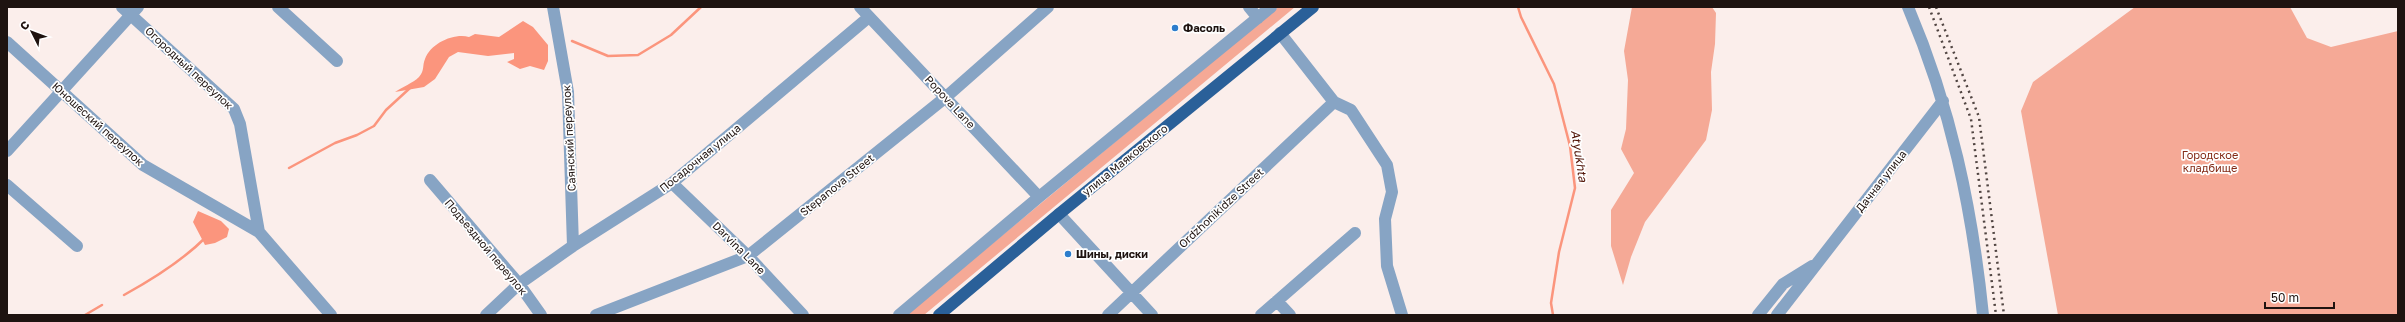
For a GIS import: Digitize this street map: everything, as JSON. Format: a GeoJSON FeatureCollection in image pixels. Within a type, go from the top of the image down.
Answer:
{"type":"FeatureCollection","features":[{"type":"Feature","properties":{"kind":"main road","name":"улица Маяковского"},"geometry":{"type":"LineString","coordinates":[[939,315],[1059,214],[1313,7]]}},
{"type":"Feature","properties":{"kind":"street"},"geometry":{"type":"LineString","coordinates":[[278,7],[337,61]]}},
{"type":"Feature","properties":{"kind":"street","name":"Саянский переулок"},"geometry":{"type":"LineString","coordinates":[[553,7],[568,92],[573,246]]}},
{"type":"Feature","properties":{"kind":"street","name":"Popova Lane"},"geometry":{"type":"LineString","coordinates":[[860,7],[946,97],[1038,197]]}},
{"type":"Feature","properties":{"kind":"street","name":"Stepanova Street"},"geometry":{"type":"LineString","coordinates":[[596,315],[748,256],[946,97],[1048,7]]}},
{"type":"Feature","properties":{"kind":"street"},"geometry":{"type":"LineString","coordinates":[[1249,7],[1258,18]]}},
{"type":"Feature","properties":{"kind":"street"},"geometry":{"type":"LineString","coordinates":[[899,315],[1038,197],[1271,7]]}},
{"type":"Feature","properties":{"kind":"street"},"geometry":{"type":"LineString","coordinates":[[1908,7],[1925,46],[1943,101],[1964,181],[1976,245],[1983,315]]}},
{"type":"Feature","properties":{"kind":"street"},"geometry":{"type":"LineString","coordinates":[[7,151],[61,91],[130,10]]}},
{"type":"Feature","properties":{"kind":"street","name":"Огородный переулок"},"geometry":{"type":"LineString","coordinates":[[130,10],[234,109],[240,124],[259,232]]}},
{"type":"Feature","properties":{"kind":"street","name":"Посадочная улица"},"geometry":{"type":"LineString","coordinates":[[519,284],[573,246],[672,183],[870,17]]}},
{"type":"Feature","properties":{"kind":"street"},"geometry":{"type":"LineString","coordinates":[[1280,33],[1334,102],[1351,110],[1387,165],[1392,192],[1385,219],[1387,266],[1402,315]]}},
{"type":"Feature","properties":{"kind":"street","name":"Юношеский переулок"},"geometry":{"type":"LineString","coordinates":[[7,42],[142,165],[259,232]]}},
{"type":"Feature","properties":{"kind":"street","name":"Дачная улица"},"geometry":{"type":"LineString","coordinates":[[1777,315],[1943,101]]}},
{"type":"Feature","properties":{"kind":"street","name":"Ordzhonikidze Street"},"geometry":{"type":"LineString","coordinates":[[1108,315],[1334,102]]}},
{"type":"Feature","properties":{"kind":"street","name":"Подъездной переулок"},"geometry":{"type":"LineString","coordinates":[[430,180],[519,284],[541,315]]}},
{"type":"Feature","properties":{"kind":"street","name":"Darvina Lane"},"geometry":{"type":"LineString","coordinates":[[672,183],[748,256],[803,315]]}},
{"type":"Feature","properties":{"kind":"street"},"geometry":{"type":"LineString","coordinates":[[7,185],[77,246]]}},
{"type":"Feature","properties":{"kind":"street"},"geometry":{"type":"LineString","coordinates":[[1059,214],[1152,315]]}},
{"type":"Feature","properties":{"kind":"street"},"geometry":{"type":"LineString","coordinates":[[259,232],[331,315]]}},
{"type":"Feature","properties":{"kind":"street"},"geometry":{"type":"LineString","coordinates":[[1261,315],[1354,234]]}},
{"type":"Feature","properties":{"kind":"street","name":"Дачная улица"},"geometry":{"type":"LineString","coordinates":[[1758,315],[1783,284],[1820,261]]}},
{"type":"Feature","properties":{"kind":"street"},"geometry":{"type":"LineString","coordinates":[[486,315],[519,284]]}},
{"type":"Feature","properties":{"kind":"street"},"geometry":{"type":"LineString","coordinates":[[1277,301],[1290,315]]}},
{"type":"Feature","properties":{"kind":"green space"},"geometry":{"type":"Polygon","coordinates":[[[1278,7],[1295,7],[924,315],[906,315],[1278,7]]]}},
{"type":"Feature","properties":{"kind":"green space"},"geometry":{"type":"Polygon","coordinates":[[[1632,7],[1712,7],[1716,13],[1715,44],[1711,72],[1712,110],[1706,140],[1645,222],[1631,257],[1623,285],[1611,246],[1611,210],[1634,173],[1621,149],[1626,129],[1628,80],[1624,51],[1632,7]]]}},
{"type":"Feature","properties":{"kind":"green space","name":"Городское кладбище"},"geometry":{"type":"Polygon","coordinates":[[[2135,7],[2290,7],[2307,38],[2331,47],[2398,31],[2398,315],[2058,315],[2021,111],[2033,82],[2135,7]]]}},
{"type":"Feature","properties":{"kind":"shaded area"},"geometry":{"type":"Polygon","coordinates":[[[523,21],[533,27],[548,45],[548,61],[544,70],[530,66],[520,69],[507,62],[514,59],[514,53],[488,56],[458,52],[449,57],[435,79],[424,87],[395,92],[419,77],[428,53],[432,48],[444,40],[457,36],[469,37],[475,34],[499,37],[523,21]]]}},
{"type":"Feature","properties":{"kind":"shaded area"},"geometry":{"type":"Polygon","coordinates":[[[198,211],[221,221],[229,229],[227,237],[215,243],[205,245],[193,222],[198,211]]]}},
{"type":"Feature","properties":{"kind":"waterway"},"geometry":{"type":"LineString","coordinates":[[572,41],[608,56],[638,55],[671,35],[701,7]]}},
{"type":"Feature","properties":{"kind":"waterway","name":"Atyukhta"},"geometry":{"type":"LineString","coordinates":[[1518,7],[1521,17],[1554,84],[1570,146],[1575,188],[1559,252],[1551,303],[1553,315]]}},
{"type":"Feature","properties":{"kind":"waterway"},"geometry":{"type":"LineString","coordinates":[[289,168],[335,143],[357,135],[374,126],[386,110],[410,88]]}},
{"type":"Feature","properties":{"kind":"waterway"},"geometry":{"type":"LineString","coordinates":[[124,295],[167,269],[205,238]]}},
{"type":"Feature","properties":{"kind":"waterway"},"geometry":{"type":"LineString","coordinates":[[85,315],[102,305]]}},
{"type":"Feature","properties":{"kind":"railway"},"geometry":{"type":"LineString","coordinates":[[1929,7],[1971,119],[1996,315]]}},
{"type":"Feature","properties":{"kind":"railway"},"geometry":{"type":"LineString","coordinates":[[1936,7],[1979,117],[2004,315]]}},
{"type":"Feature","properties":{"kind":"place","name":"Фасоль"},"geometry":{"type":"Point","coordinates":[1175,28]}},
{"type":"Feature","properties":{"kind":"place","name":"Шины, диски"},"geometry":{"type":"Point","coordinates":[1068,254]}}]}
